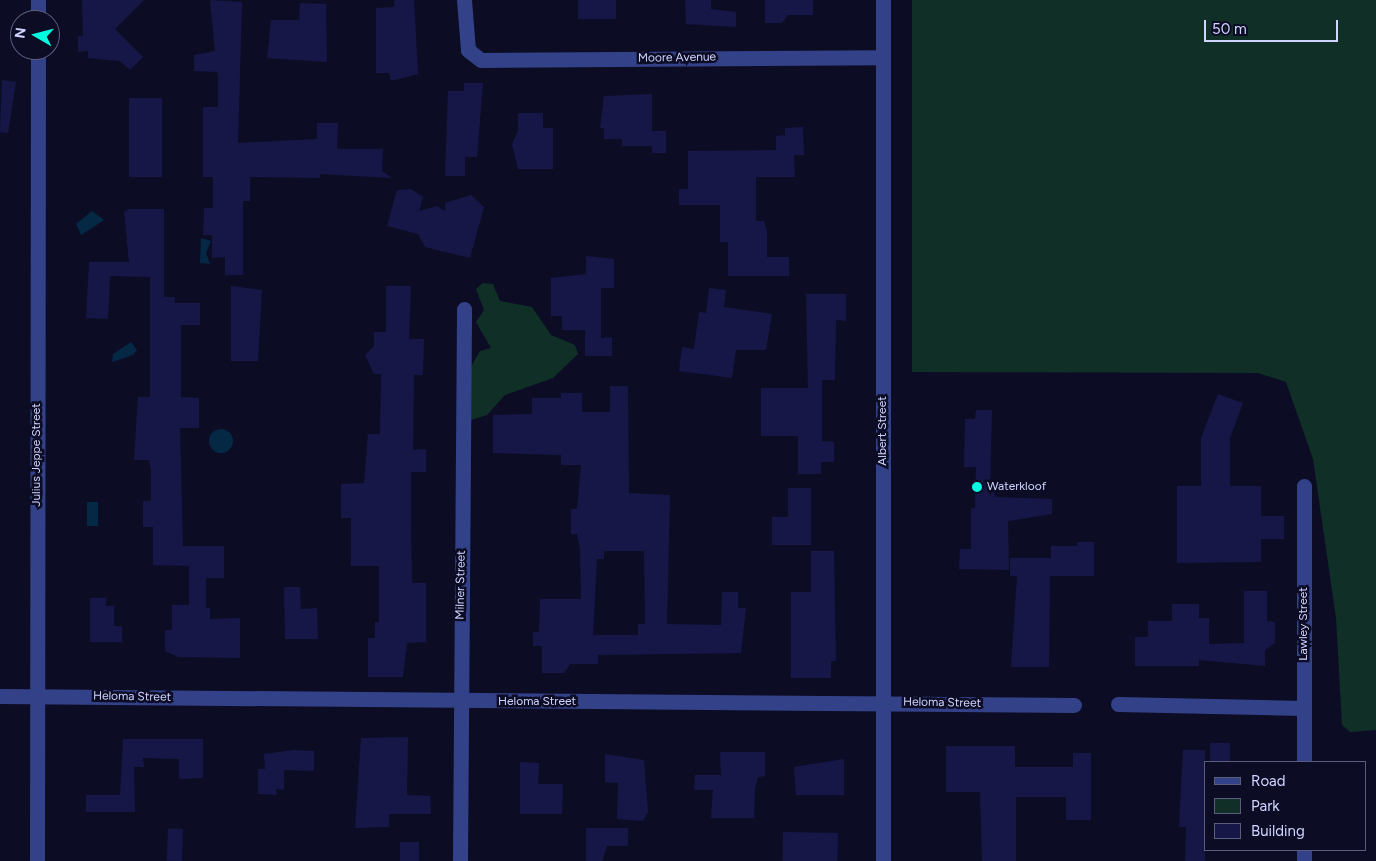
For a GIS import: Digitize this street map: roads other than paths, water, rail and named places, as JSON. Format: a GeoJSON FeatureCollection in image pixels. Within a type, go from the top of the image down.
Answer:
{"type":"FeatureCollection","features":[{"type":"Feature","properties":{"kind":"street","name":"Moore Avenue"},"geometry":{"type":"LineString","coordinates":[[464,0],[471,55],[498,60],[883,56]]}},
{"type":"Feature","properties":{"kind":"street","name":"Albert Street"},"geometry":{"type":"LineString","coordinates":[[883,0],[883,861]]}},
{"type":"Feature","properties":{"kind":"street","name":"Julius Jeppe Street"},"geometry":{"type":"LineString","coordinates":[[38,60],[38,861]]}},
{"type":"Feature","properties":{"kind":"street","name":"Milner Street"},"geometry":{"type":"LineString","coordinates":[[460,861],[459,702],[464,308]]}},
{"type":"Feature","properties":{"kind":"street","name":"Lawley Street"},"geometry":{"type":"LineString","coordinates":[[1304,486],[1304,761]]}},
{"type":"Feature","properties":{"kind":"street","name":"Heloma Street"},"geometry":{"type":"LineString","coordinates":[[0,696],[459,702],[884,702],[1074,705]]}},
{"type":"Feature","properties":{"kind":"street"},"geometry":{"type":"LineString","coordinates":[[1118,704],[1304,708]]}},
{"type":"Feature","properties":{"kind":"water"},"geometry":{"type":"Polygon","coordinates":[[[92,211],[104,220],[81,235],[76,224],[92,211]]]}},
{"type":"Feature","properties":{"kind":"water"},"geometry":{"type":"Polygon","coordinates":[[[201,238],[211,241],[206,253],[210,264],[200,263],[201,238]]]}},
{"type":"Feature","properties":{"kind":"water"},"geometry":{"type":"Polygon","coordinates":[[[131,342],[137,350],[133,355],[112,362],[113,354],[131,342]]]}},
{"type":"Feature","properties":{"kind":"water"},"geometry":{"type":"Polygon","coordinates":[[[221,429],[230,432],[233,441],[230,450],[221,453],[212,450],[209,441],[212,432],[221,429]]]}},
{"type":"Feature","properties":{"kind":"water"},"geometry":{"type":"Polygon","coordinates":[[[87,502],[98,502],[98,526],[87,526],[87,502]]]}},
{"type":"Feature","properties":{"kind":"place","name":"Waterkloof"},"geometry":{"type":"Point","coordinates":[977,487]}}]}
